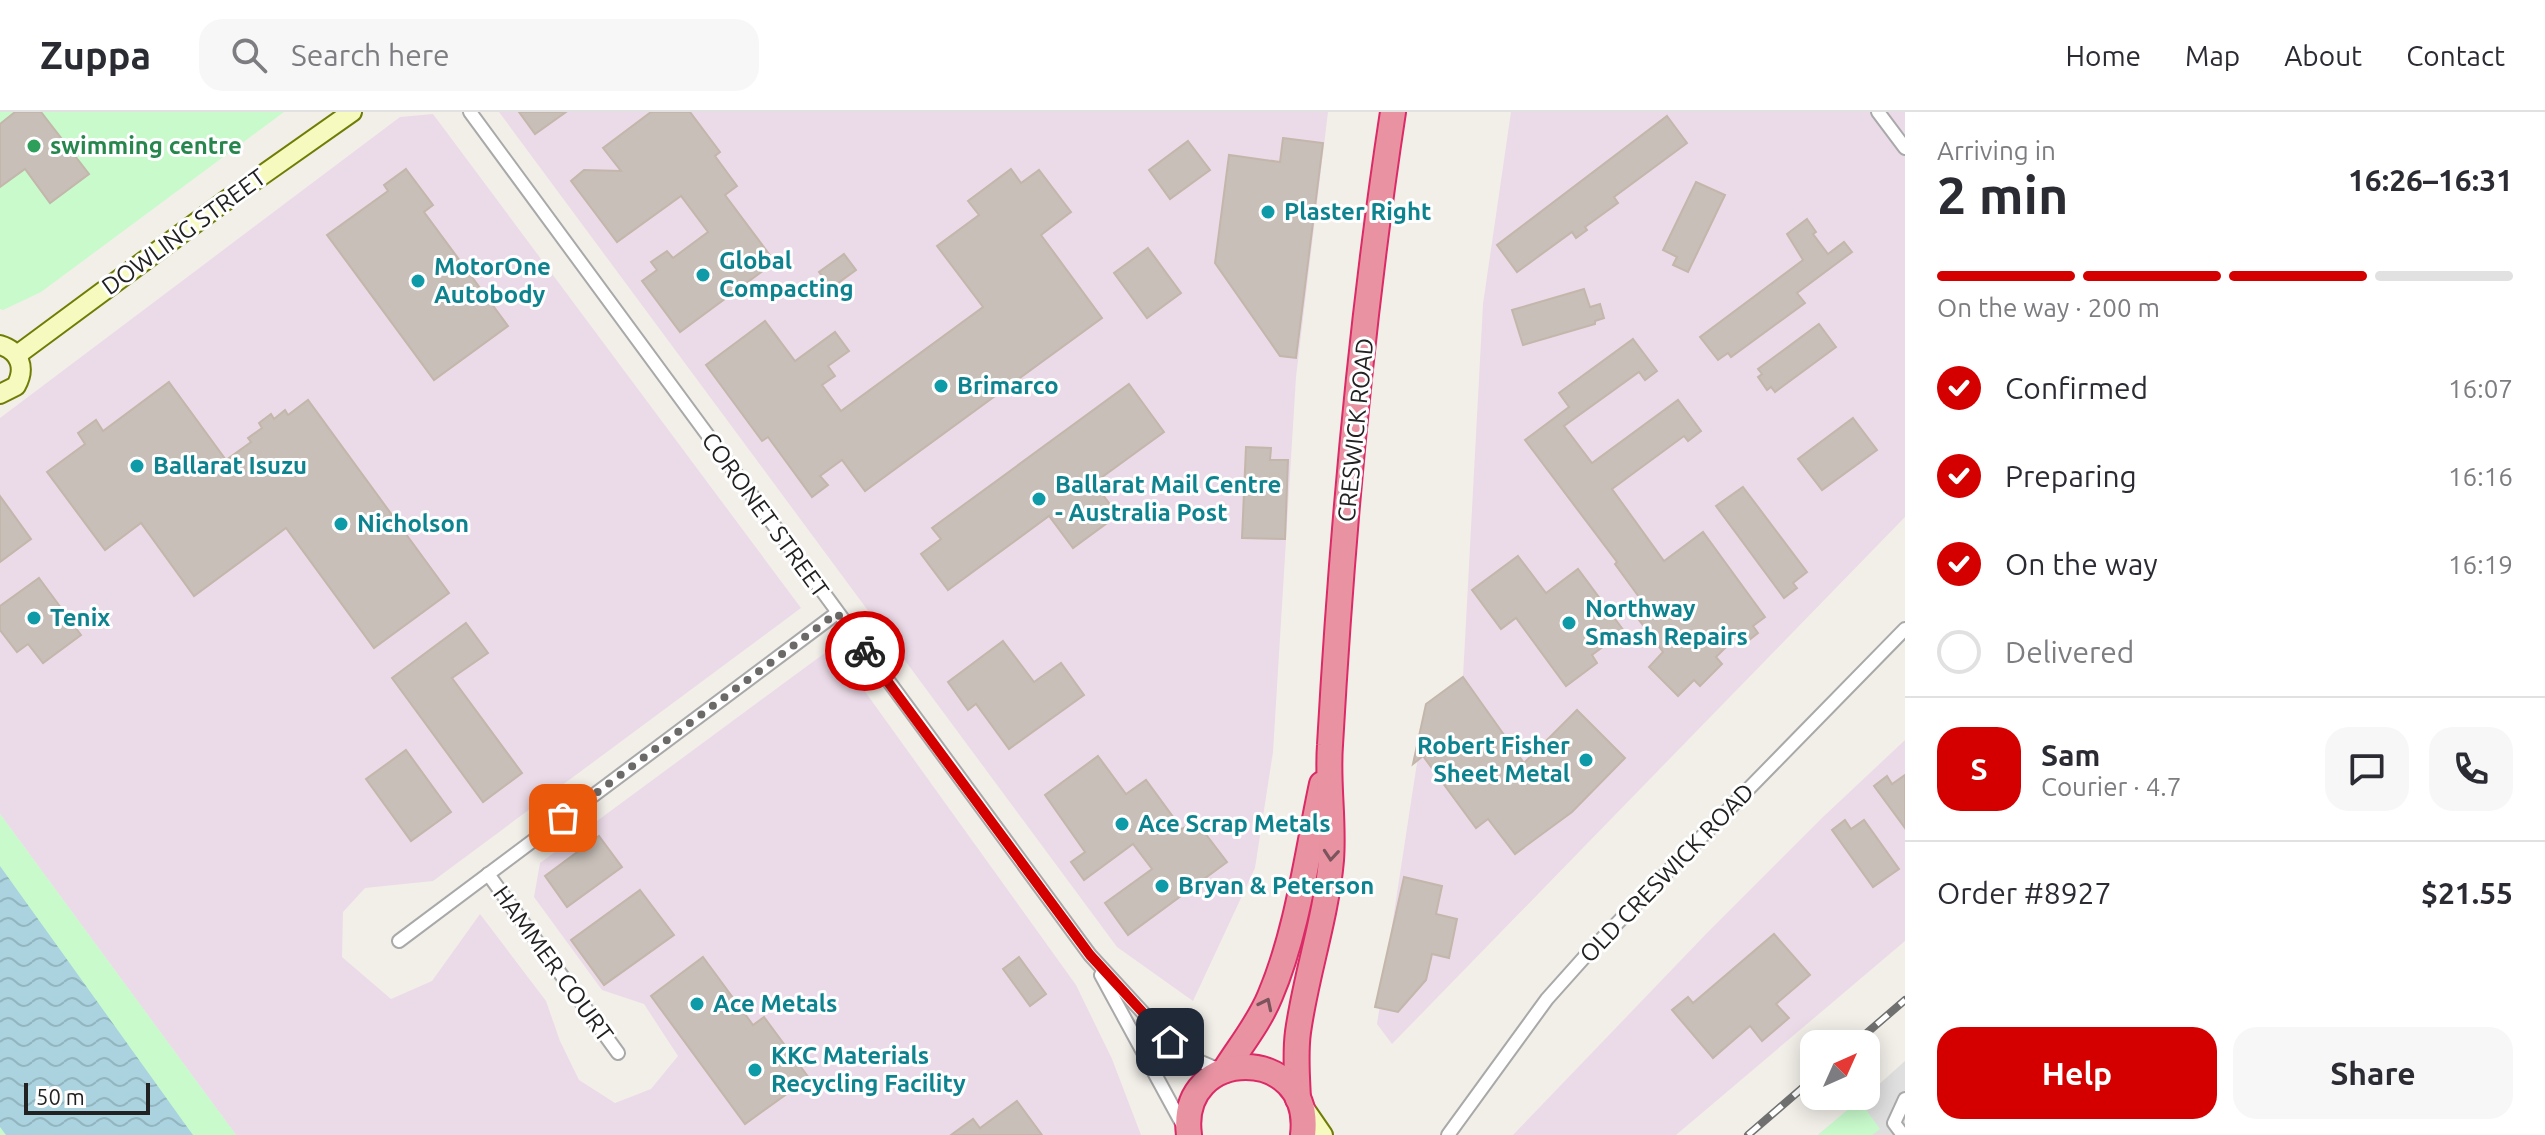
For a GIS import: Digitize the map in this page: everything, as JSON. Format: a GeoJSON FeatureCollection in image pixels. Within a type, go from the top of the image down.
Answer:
{"type":"FeatureCollection","features":[{"type":"Feature","properties":{"kind":"highway","name":"CRESWICK ROAD"},"geometry":{"type":"LineString","coordinates":[[1303,1135],[1296,1068],[1298,1032],[1319,935],[1330,864],[1329,749],[1344,550],[1377,220],[1393,112]]}},
{"type":"Feature","properties":{"kind":"highway","name":"CRESWICK ROAD"},"geometry":{"type":"LineString","coordinates":[[1189,1135],[1189,1116],[1196,1095],[1205,1084],[1224,1071],[1261,1014],[1279,971],[1329,749]]}},
{"type":"Feature","properties":{"kind":"highway"},"geometry":{"type":"LineString","coordinates":[[1224,1071],[1251,1066],[1270,1071],[1286,1083],[1299,1100]]}},
{"type":"Feature","properties":{"kind":"street","name":"DOWLING STREET"},"geometry":{"type":"LineString","coordinates":[[17,355],[352,112]]}},
{"type":"Feature","properties":{"kind":"street","name":"CORONET STREET"},"geometry":{"type":"LineString","coordinates":[[470,112],[1090,955],[1170,1042],[1187,1056],[1224,1071]]}},
{"type":"Feature","properties":{"kind":"street"},"geometry":{"type":"LineString","coordinates":[[1878,112],[1905,148]]}},
{"type":"Feature","properties":{"kind":"street"},"geometry":{"type":"LineString","coordinates":[[0,345],[17,355],[21,365],[19,381],[12,390],[0,394]]}},
{"type":"Feature","properties":{"kind":"street"},"geometry":{"type":"LineString","coordinates":[[399,941],[837,613]]}},
{"type":"Feature","properties":{"kind":"street","name":"OLD CRESWICK ROAD"},"geometry":{"type":"LineString","coordinates":[[1448,1135],[1491,1074],[1572,971],[1905,629]]}},
{"type":"Feature","properties":{"kind":"street","name":"HAMMER COURT"},"geometry":{"type":"LineString","coordinates":[[488,874],[618,1053]]}},
{"type":"Feature","properties":{"kind":"street","name":"CORONET STREET"},"geometry":{"type":"LineString","coordinates":[[1090,955],[1189,1135]]}},
{"type":"Feature","properties":{"kind":"street"},"geometry":{"type":"LineString","coordinates":[[1903,1135],[1894,1123],[1905,1099]]}},
{"type":"Feature","properties":{"kind":"street"},"geometry":{"type":"LineString","coordinates":[[1299,1100],[1323,1135]]}},
{"type":"Feature","properties":{"kind":"shaded area"},"geometry":{"type":"Polygon","coordinates":[[[499,112],[1328,112],[1296,377],[1273,752],[1255,868],[1193,1001],[1117,947],[499,112]]]}},
{"type":"Feature","properties":{"kind":"shaded area"},"geometry":{"type":"Polygon","coordinates":[[[1511,112],[1905,112],[1905,517],[1392,1044],[1377,1024],[1426,704],[1463,677],[1483,304],[1511,112]]]}},
{"type":"Feature","properties":{"kind":"shaded area"},"geometry":{"type":"Polygon","coordinates":[[[433,114],[801,608],[433,881],[365,888],[343,912],[342,957],[391,999],[432,981],[480,914],[546,1001],[560,1041],[579,1080],[615,1103],[651,1089],[678,1056],[644,1004],[602,990],[534,897],[540,863],[833,647],[1076,985],[1112,1059],[1141,1135],[236,1135],[0,814],[0,418],[400,117],[433,114]]]}},
{"type":"Feature","properties":{"kind":"shaded area"},"geometry":{"type":"Polygon","coordinates":[[[1905,740],[1905,941],[1676,1135],[1513,1135],[1706,934],[1905,740]]]}},
{"type":"Feature","properties":{"kind":"shaded area"},"geometry":{"type":"Polygon","coordinates":[[[1905,1061],[1905,1135],[1818,1135],[1849,1110],[1880,1110],[1880,1083],[1905,1061]]]}},
{"type":"Feature","properties":{"kind":"green space"},"geometry":{"type":"Polygon","coordinates":[[[0,112],[284,112],[41,292],[3,310],[0,309],[0,112]]]}},
{"type":"Feature","properties":{"kind":"green space"},"geometry":{"type":"Polygon","coordinates":[[[0,814],[236,1135],[0,1135],[0,814]]]}},
{"type":"Feature","properties":{"kind":"green space"},"geometry":{"type":"Polygon","coordinates":[[[1847,1110],[1866,1110],[1880,1129],[1872,1135],[1818,1135],[1847,1110]]]}},
{"type":"Feature","properties":{"kind":"water"},"geometry":{"type":"Polygon","coordinates":[[[0,866],[193,1135],[6,1135],[0,1127],[0,866]]]}},
{"type":"Feature","properties":{"kind":"building","name":"swimming centre"},"geometry":{"type":"Polygon","coordinates":[[[15,112],[41,112],[89,174],[50,203],[25,169],[0,187],[0,124],[15,112]]]}},
{"type":"Feature","properties":{"kind":"building"},"geometry":{"type":"Polygon","coordinates":[[[519,112],[566,112],[535,134],[519,112]]]}},
{"type":"Feature","properties":{"kind":"building"},"geometry":{"type":"Polygon","coordinates":[[[651,112],[690,112],[720,152],[715,156],[737,186],[725,195],[775,262],[680,332],[642,281],[657,270],[651,262],[667,251],[673,258],[708,232],[681,196],[617,242],[571,181],[584,170],[621,171],[603,148],[651,112]]]}},
{"type":"Feature","properties":{"kind":"building"},"geometry":{"type":"Polygon","coordinates":[[[1667,116],[1687,143],[1614,197],[1618,203],[1585,227],[1587,230],[1576,238],[1572,232],[1517,272],[1497,245],[1667,116]]]}},
{"type":"Feature","properties":{"kind":"building","name":"Plaster Right"},"geometry":{"type":"Polygon","coordinates":[[[1283,138],[1323,143],[1296,358],[1280,356],[1215,263],[1229,155],[1280,162],[1283,138]]]}},
{"type":"Feature","properties":{"kind":"building"},"geometry":{"type":"Polygon","coordinates":[[[1188,141],[1210,170],[1170,199],[1149,170],[1188,141]]]}},
{"type":"Feature","properties":{"kind":"building","name":"MotorOne Autobody"},"geometry":{"type":"Polygon","coordinates":[[[406,169],[433,205],[424,212],[508,326],[434,380],[327,235],[388,191],[384,185],[406,169]]]}},
{"type":"Feature","properties":{"kind":"building"},"geometry":{"type":"Polygon","coordinates":[[[1011,169],[1021,183],[1039,170],[1071,212],[1041,235],[1102,318],[865,491],[842,460],[820,476],[828,485],[812,497],[768,437],[762,441],[706,365],[765,321],[795,361],[835,332],[849,351],[828,366],[835,376],[822,385],[841,411],[983,307],[937,246],[979,215],[968,201],[1011,169]]]}},
{"type":"Feature","properties":{"kind":"building"},"geometry":{"type":"Polygon","coordinates":[[[1696,182],[1725,195],[1688,272],[1673,265],[1677,257],[1663,250],[1696,182]]]}},
{"type":"Feature","properties":{"kind":"building"},"geometry":{"type":"Polygon","coordinates":[[[1807,219],[1816,232],[1813,234],[1828,254],[1844,242],[1852,252],[1797,293],[1805,303],[1731,357],[1728,353],[1718,360],[1700,337],[1803,260],[1787,234],[1807,219]]]}},
{"type":"Feature","properties":{"kind":"building"},"geometry":{"type":"Polygon","coordinates":[[[1148,248],[1181,293],[1147,318],[1114,273],[1148,248]]]}},
{"type":"Feature","properties":{"kind":"building"},"geometry":{"type":"Polygon","coordinates":[[[844,254],[856,270],[831,288],[819,272],[844,254]]]}},
{"type":"Feature","properties":{"kind":"building"},"geometry":{"type":"Polygon","coordinates":[[[1584,289],[1590,307],[1600,304],[1604,318],[1595,321],[1595,324],[1523,345],[1512,310],[1584,289]]]}},
{"type":"Feature","properties":{"kind":"building"},"geometry":{"type":"Polygon","coordinates":[[[1819,324],[1836,347],[1775,392],[1771,387],[1767,390],[1758,377],[1762,374],[1758,369],[1819,324]]]}},
{"type":"Feature","properties":{"kind":"building"},"geometry":{"type":"Polygon","coordinates":[[[1633,339],[1657,371],[1645,380],[1639,372],[1564,426],[1592,463],[1678,400],[1701,431],[1688,441],[1684,436],[1612,489],[1664,561],[1703,532],[1765,617],[1753,626],[1758,633],[1744,644],[1738,635],[1716,657],[1722,664],[1700,686],[1694,680],[1678,696],[1649,667],[1663,652],[1639,620],[1650,612],[1615,564],[1617,562],[1525,440],[1569,407],[1559,393],[1633,339]]]}},
{"type":"Feature","properties":{"kind":"building"},"geometry":{"type":"Polygon","coordinates":[[[169,382],[226,460],[251,442],[248,438],[262,428],[259,423],[271,414],[274,419],[285,410],[288,415],[308,400],[449,593],[374,648],[286,528],[194,596],[141,523],[105,550],[47,472],[85,444],[78,433],[96,420],[103,431],[169,382]]]}},
{"type":"Feature","properties":{"kind":"building","name":"Ballarat Mail Centre - Australia Post"},"geometry":{"type":"Polygon","coordinates":[[[1129,384],[1164,432],[1094,483],[1118,515],[1073,548],[1049,516],[948,590],[921,554],[941,539],[932,528],[1129,384]]]}},
{"type":"Feature","properties":{"kind":"building"},"geometry":{"type":"Polygon","coordinates":[[[1853,418],[1877,450],[1822,490],[1798,459],[1853,418]]]}},
{"type":"Feature","properties":{"kind":"building"},"geometry":{"type":"Polygon","coordinates":[[[1246,447],[1271,448],[1270,460],[1288,460],[1285,539],[1242,538],[1246,447]]]}},
{"type":"Feature","properties":{"kind":"building"},"geometry":{"type":"Polygon","coordinates":[[[1743,487],[1807,572],[1793,583],[1797,588],[1784,598],[1716,506],[1743,487]]]}},
{"type":"Feature","properties":{"kind":"building"},"geometry":{"type":"Polygon","coordinates":[[[0,496],[31,539],[0,562],[0,496]]]}},
{"type":"Feature","properties":{"kind":"building","name":"Northway Smash Repairs"},"geometry":{"type":"Polygon","coordinates":[[[1518,556],[1546,593],[1578,569],[1624,631],[1592,655],[1597,663],[1566,686],[1516,618],[1501,629],[1472,590],[1518,556]]]}},
{"type":"Feature","properties":{"kind":"building","name":"Tenix"},"geometry":{"type":"Polygon","coordinates":[[[39,578],[81,635],[43,663],[28,644],[17,652],[0,630],[0,606],[39,578]]]}},
{"type":"Feature","properties":{"kind":"building"},"geometry":{"type":"Polygon","coordinates":[[[466,623],[488,653],[452,678],[522,773],[483,802],[392,678],[466,623]]]}},
{"type":"Feature","properties":{"kind":"building"},"geometry":{"type":"Polygon","coordinates":[[[1003,641],[1034,682],[1061,663],[1084,695],[1009,749],[976,704],[968,710],[948,682],[1003,641]]]}},
{"type":"Feature","properties":{"kind":"building"},"geometry":{"type":"Polygon","coordinates":[[[1463,677],[1524,763],[1577,710],[1625,758],[1572,812],[1515,854],[1488,819],[1476,828],[1423,756],[1413,764],[1426,704],[1463,677]]]}},
{"type":"Feature","properties":{"kind":"building"},"geometry":{"type":"Polygon","coordinates":[[[406,750],[451,812],[411,841],[366,779],[406,750]]]}},
{"type":"Feature","properties":{"kind":"building"},"geometry":{"type":"Polygon","coordinates":[[[1098,756],[1126,794],[1146,780],[1182,829],[1195,820],[1227,862],[1128,935],[1105,903],[1152,869],[1133,844],[1084,880],[1071,862],[1085,852],[1045,795],[1098,756]]]}},
{"type":"Feature","properties":{"kind":"building"},"geometry":{"type":"Polygon","coordinates":[[[1905,775],[1905,828],[1874,786],[1887,776],[1892,784],[1905,775]]]}},
{"type":"Feature","properties":{"kind":"building"},"geometry":{"type":"Polygon","coordinates":[[[1845,820],[1851,829],[1864,820],[1899,869],[1873,887],[1832,830],[1845,820]]]}},
{"type":"Feature","properties":{"kind":"building"},"geometry":{"type":"Polygon","coordinates":[[[599,836],[622,867],[567,907],[545,876],[599,836]]]}},
{"type":"Feature","properties":{"kind":"building"},"geometry":{"type":"Polygon","coordinates":[[[1404,877],[1442,886],[1436,914],[1457,919],[1449,958],[1432,954],[1426,980],[1398,1012],[1375,1007],[1404,877]]]}},
{"type":"Feature","properties":{"kind":"building"},"geometry":{"type":"Polygon","coordinates":[[[640,890],[674,935],[604,985],[571,940],[640,890]]]}},
{"type":"Feature","properties":{"kind":"building"},"geometry":{"type":"Polygon","coordinates":[[[1774,934],[1810,975],[1776,1004],[1789,1018],[1762,1041],[1750,1026],[1713,1058],[1672,1010],[1688,997],[1693,1003],[1774,934]]]}},
{"type":"Feature","properties":{"kind":"building"},"geometry":{"type":"Polygon","coordinates":[[[703,957],[753,1025],[764,1017],[809,1078],[745,1124],[651,996],[703,957]]]}},
{"type":"Feature","properties":{"kind":"building"},"geometry":{"type":"Polygon","coordinates":[[[1019,957],[1046,994],[1030,1006],[1003,969],[1019,957]]]}},
{"type":"Feature","properties":{"kind":"building"},"geometry":{"type":"Polygon","coordinates":[[[1017,1101],[1042,1135],[951,1135],[973,1119],[980,1128],[1017,1101]]]}},
{"type":"Feature","properties":{"kind":"railway"},"geometry":{"type":"LineString","coordinates":[[1870,1030],[1905,1000]]}},
{"type":"Feature","properties":{"kind":"railway"},"geometry":{"type":"LineString","coordinates":[[1748,1135],[1800,1090]]}},
{"type":"Feature","properties":{"kind":"way so far"},"geometry":{"type":"LineString","coordinates":[[563,818],[837,613],[865,651]]}},
{"type":"Feature","properties":{"kind":"place","name":"swimming centre"},"geometry":{"type":"Point","coordinates":[34,146]}},
{"type":"Feature","properties":{"kind":"place","name":"Plaster Right"},"geometry":{"type":"Point","coordinates":[1268,212]}},
{"type":"Feature","properties":{"kind":"place","name":"Global Compacting"},"geometry":{"type":"Point","coordinates":[703,275]}},
{"type":"Feature","properties":{"kind":"place","name":"MotorOne Autobody"},"geometry":{"type":"Point","coordinates":[418,281]}},
{"type":"Feature","properties":{"kind":"place","name":"Brimarco"},"geometry":{"type":"Point","coordinates":[941,386]}},
{"type":"Feature","properties":{"kind":"place","name":"Ballarat Isuzu"},"geometry":{"type":"Point","coordinates":[137,466]}},
{"type":"Feature","properties":{"kind":"place","name":"Ballarat Mail Centre - Australia Post"},"geometry":{"type":"Point","coordinates":[1039,499]}},
{"type":"Feature","properties":{"kind":"place","name":"Nicholson"},"geometry":{"type":"Point","coordinates":[341,524]}},
{"type":"Feature","properties":{"kind":"place","name":"Tenix"},"geometry":{"type":"Point","coordinates":[34,618]}},
{"type":"Feature","properties":{"kind":"place","name":"Northway Smash Repairs"},"geometry":{"type":"Point","coordinates":[1569,623]}},
{"type":"Feature","properties":{"kind":"place","name":"Robert Fisher Sheet Metal"},"geometry":{"type":"Point","coordinates":[1586,760]}},
{"type":"Feature","properties":{"kind":"place","name":"Ace Scrap Metals"},"geometry":{"type":"Point","coordinates":[1122,824]}},
{"type":"Feature","properties":{"kind":"place","name":"Bryan & Peterson"},"geometry":{"type":"Point","coordinates":[1162,886]}},
{"type":"Feature","properties":{"kind":"place","name":"Ace Metals"},"geometry":{"type":"Point","coordinates":[697,1004]}},
{"type":"Feature","properties":{"kind":"place","name":"KKC Materials Recycling Facility"},"geometry":{"type":"Point","coordinates":[755,1070]}},
{"type":"Feature","properties":{"kind":"route"},"geometry":{"type":"LineString","coordinates":[[865,651],[1090,955],[1170,1042]]}}]}
